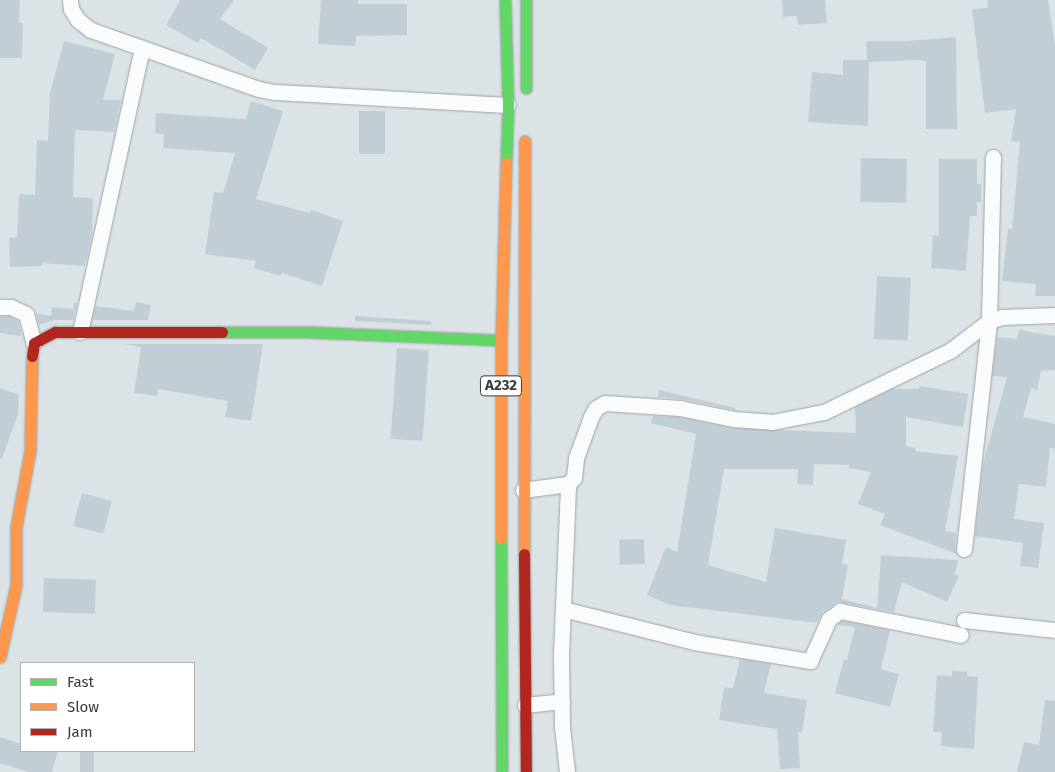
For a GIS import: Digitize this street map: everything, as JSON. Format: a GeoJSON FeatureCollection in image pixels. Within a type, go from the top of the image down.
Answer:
{"type":"FeatureCollection","features":[{"type":"Feature","properties":{"kind":"main road","name":"A232"},"geometry":{"type":"LineString","coordinates":[[502,772],[501,340],[508,105],[505,0]]}},
{"type":"Feature","properties":{"kind":"main road"},"geometry":{"type":"LineString","coordinates":[[526,0],[526,98]]}},
{"type":"Feature","properties":{"kind":"main road","name":"A232"},"geometry":{"type":"LineString","coordinates":[[525,128],[523,490],[526,772]]}},
{"type":"Feature","properties":{"kind":"main road"},"geometry":{"type":"LineString","coordinates":[[0,657],[16,585],[16,527],[30,451],[34,343],[55,332],[307,332],[501,340]]}},
{"type":"Feature","properties":{"kind":"main road"},"geometry":{"type":"LineString","coordinates":[[502,592],[524,593]]}},
{"type":"Feature","properties":{"kind":"street"},"geometry":{"type":"LineString","coordinates":[[70,0],[71,9],[78,20],[91,30],[248,86],[275,92],[508,105]]}},
{"type":"Feature","properties":{"kind":"street"},"geometry":{"type":"LineString","coordinates":[[80,332],[142,48]]}},
{"type":"Feature","properties":{"kind":"street"},"geometry":{"type":"LineString","coordinates":[[964,549],[989,321],[993,157]]}},
{"type":"Feature","properties":{"kind":"street"},"geometry":{"type":"LineString","coordinates":[[0,307],[11,307],[26,314],[34,343]]}},
{"type":"Feature","properties":{"kind":"street"},"geometry":{"type":"LineString","coordinates":[[523,490],[568,484],[574,478],[576,458],[591,417],[596,408],[605,403],[680,408],[733,419],[772,422],[824,412],[951,350],[989,321],[1002,317],[1055,315]]}},
{"type":"Feature","properties":{"kind":"street"},"geometry":{"type":"LineString","coordinates":[[567,772],[562,701],[563,610],[568,484]]}},
{"type":"Feature","properties":{"kind":"street"},"geometry":{"type":"LineString","coordinates":[[563,610],[694,642],[810,661],[829,619],[840,611],[961,635]]}},
{"type":"Feature","properties":{"kind":"street"},"geometry":{"type":"LineString","coordinates":[[964,620],[1055,630]]}},
{"type":"Feature","properties":{"kind":"street"},"geometry":{"type":"LineString","coordinates":[[525,705],[562,701]]}},
{"type":"Feature","properties":{"kind":"building"},"geometry":{"type":"Polygon","coordinates":[[[0,0],[20,0],[19,22],[23,23],[22,58],[0,58],[0,0]]]}},
{"type":"Feature","properties":{"kind":"building"},"geometry":{"type":"Polygon","coordinates":[[[180,0],[234,0],[220,19],[268,48],[255,70],[201,38],[198,43],[166,25],[180,0]]]}},
{"type":"Feature","properties":{"kind":"building"},"geometry":{"type":"Polygon","coordinates":[[[321,0],[358,0],[358,4],[407,4],[407,35],[356,36],[355,46],[318,44],[321,0]]]}},
{"type":"Feature","properties":{"kind":"building"},"geometry":{"type":"Polygon","coordinates":[[[782,0],[825,0],[827,23],[798,25],[797,16],[783,17],[782,0]]]}},
{"type":"Feature","properties":{"kind":"building"},"geometry":{"type":"Polygon","coordinates":[[[988,0],[1048,0],[1055,46],[1055,296],[1035,296],[1036,284],[1002,281],[1008,229],[1012,229],[1020,142],[1011,141],[1016,109],[985,113],[972,9],[987,8],[988,0]]]}},
{"type":"Feature","properties":{"kind":"building"},"geometry":{"type":"Polygon","coordinates":[[[956,37],[957,129],[926,129],[926,61],[917,60],[869,62],[868,126],[808,122],[812,72],[843,75],[843,60],[867,60],[866,41],[907,41],[956,37]]]}},
{"type":"Feature","properties":{"kind":"building"},"geometry":{"type":"Polygon","coordinates":[[[64,41],[115,54],[103,100],[121,100],[114,132],[75,130],[73,197],[93,198],[92,234],[85,266],[42,263],[42,266],[10,267],[9,238],[17,237],[19,194],[35,195],[37,140],[48,141],[50,93],[64,41]]]}},
{"type":"Feature","properties":{"kind":"building"},"geometry":{"type":"Polygon","coordinates":[[[251,101],[283,111],[256,199],[310,213],[311,210],[343,221],[322,286],[282,273],[281,276],[254,268],[256,261],[205,254],[214,192],[223,193],[235,153],[163,148],[164,134],[155,133],[156,113],[246,119],[251,101]]]}},
{"type":"Feature","properties":{"kind":"building"},"geometry":{"type":"Polygon","coordinates":[[[359,111],[385,111],[385,154],[359,154],[359,111]]]}},
{"type":"Feature","properties":{"kind":"building"},"geometry":{"type":"Polygon","coordinates":[[[861,158],[907,159],[906,203],[860,202],[861,158]]]}},
{"type":"Feature","properties":{"kind":"building"},"geometry":{"type":"Polygon","coordinates":[[[939,159],[977,159],[977,184],[981,184],[981,202],[977,202],[977,216],[970,216],[966,271],[931,268],[933,235],[939,236],[939,159]]]}},
{"type":"Feature","properties":{"kind":"building"},"geometry":{"type":"Polygon","coordinates":[[[877,276],[911,278],[908,341],[874,339],[877,276]]]}},
{"type":"Feature","properties":{"kind":"building"},"geometry":{"type":"Polygon","coordinates":[[[136,302],[151,305],[148,320],[92,320],[95,306],[134,311],[136,302]]]}},
{"type":"Feature","properties":{"kind":"building"},"geometry":{"type":"Polygon","coordinates":[[[74,303],[77,303],[73,320],[55,320],[39,325],[36,313],[51,316],[52,307],[73,309],[74,303]]]}},
{"type":"Feature","properties":{"kind":"building"},"geometry":{"type":"Polygon","coordinates":[[[0,316],[9,316],[18,321],[21,331],[20,336],[0,333],[0,316]]]}},
{"type":"Feature","properties":{"kind":"building"},"geometry":{"type":"Polygon","coordinates":[[[355,316],[431,321],[431,325],[355,321],[355,316]]]}},
{"type":"Feature","properties":{"kind":"building"},"geometry":{"type":"Polygon","coordinates":[[[1019,330],[1055,336],[1055,370],[1041,371],[1037,390],[1031,388],[1023,417],[1055,424],[1055,449],[1050,448],[1046,487],[1019,484],[1014,519],[1044,523],[1038,568],[1020,566],[1023,543],[975,536],[983,464],[1007,377],[992,376],[997,337],[1017,339],[1019,330]]]}},
{"type":"Feature","properties":{"kind":"building"},"geometry":{"type":"Polygon","coordinates":[[[124,344],[263,344],[251,421],[225,417],[228,401],[158,389],[157,396],[134,393],[141,347],[124,344]]]}},
{"type":"Feature","properties":{"kind":"building"},"geometry":{"type":"Polygon","coordinates":[[[397,348],[429,350],[423,441],[391,439],[397,348]]]}},
{"type":"Feature","properties":{"kind":"building"},"geometry":{"type":"Polygon","coordinates":[[[920,386],[968,394],[963,427],[906,417],[906,446],[916,448],[915,451],[958,456],[945,531],[956,533],[955,548],[957,554],[880,525],[885,514],[858,504],[871,472],[849,468],[849,465],[814,464],[813,485],[797,484],[798,469],[724,469],[708,565],[766,582],[775,528],[846,540],[842,564],[848,565],[842,599],[877,608],[881,555],[958,560],[955,574],[959,576],[947,602],[902,582],[894,612],[838,602],[823,612],[817,623],[670,605],[647,595],[666,547],[677,552],[696,434],[651,423],[653,416],[679,417],[731,428],[856,433],[855,407],[892,389],[919,389],[920,386]]]}},
{"type":"Feature","properties":{"kind":"building"},"geometry":{"type":"Polygon","coordinates":[[[0,388],[19,395],[18,414],[2,459],[0,459],[0,388]]]}},
{"type":"Feature","properties":{"kind":"building"},"geometry":{"type":"Polygon","coordinates":[[[659,390],[735,408],[735,410],[682,399],[658,397],[659,390]]]}},
{"type":"Feature","properties":{"kind":"building"},"geometry":{"type":"Polygon","coordinates":[[[82,493],[112,501],[103,534],[73,526],[82,493]]]}},
{"type":"Feature","properties":{"kind":"building"},"geometry":{"type":"Polygon","coordinates":[[[644,539],[645,564],[620,565],[619,540],[644,539]]]}},
{"type":"Feature","properties":{"kind":"building"},"geometry":{"type":"Polygon","coordinates":[[[44,578],[96,580],[95,614],[43,612],[44,578]]]}},
{"type":"Feature","properties":{"kind":"building"},"geometry":{"type":"Polygon","coordinates":[[[842,621],[890,630],[881,669],[899,674],[890,707],[835,693],[844,659],[847,660],[855,627],[837,625],[842,621]]]}},
{"type":"Feature","properties":{"kind":"building"},"geometry":{"type":"Polygon","coordinates":[[[740,659],[771,664],[764,693],[807,700],[802,733],[798,732],[800,768],[780,769],[777,729],[719,720],[724,687],[733,688],[740,659]]]}},
{"type":"Feature","properties":{"kind":"building"},"geometry":{"type":"Polygon","coordinates":[[[952,671],[967,672],[967,676],[978,677],[974,749],[941,746],[942,732],[933,732],[937,675],[952,676],[952,671]]]}},
{"type":"Feature","properties":{"kind":"building"},"geometry":{"type":"Polygon","coordinates":[[[1045,700],[1055,701],[1055,772],[1017,772],[1024,742],[1039,745],[1045,700]]]}},
{"type":"Feature","properties":{"kind":"building"},"geometry":{"type":"Polygon","coordinates":[[[0,737],[20,744],[20,752],[58,752],[52,772],[28,772],[0,763],[0,737]]]}},
{"type":"Feature","properties":{"kind":"building"},"geometry":{"type":"Polygon","coordinates":[[[80,752],[94,752],[94,772],[80,772],[80,752]]]}},
{"type":"Feature","properties":{"kind":"traffic: fast"},"geometry":{"type":"LineString","coordinates":[[505,0],[508,105],[506,163]]}},
{"type":"Feature","properties":{"kind":"traffic: fast"},"geometry":{"type":"LineString","coordinates":[[526,0],[526,88]]}},
{"type":"Feature","properties":{"kind":"traffic: fast"},"geometry":{"type":"LineString","coordinates":[[222,332],[307,332],[501,340]]}},
{"type":"Feature","properties":{"kind":"traffic: fast"},"geometry":{"type":"LineString","coordinates":[[501,538],[502,772]]}},
{"type":"Feature","properties":{"kind":"traffic: slow"},"geometry":{"type":"LineString","coordinates":[[524,554],[525,141]]}},
{"type":"Feature","properties":{"kind":"traffic: slow"},"geometry":{"type":"LineString","coordinates":[[501,538],[501,340],[506,163]]}},
{"type":"Feature","properties":{"kind":"traffic: slow"},"geometry":{"type":"LineString","coordinates":[[0,657],[16,585],[16,527],[30,451],[32,356]]}},
{"type":"Feature","properties":{"kind":"traffic: jam"},"geometry":{"type":"LineString","coordinates":[[32,356],[34,343],[55,332],[222,332]]}},
{"type":"Feature","properties":{"kind":"traffic: jam"},"geometry":{"type":"LineString","coordinates":[[524,554],[526,772]]}}]}
